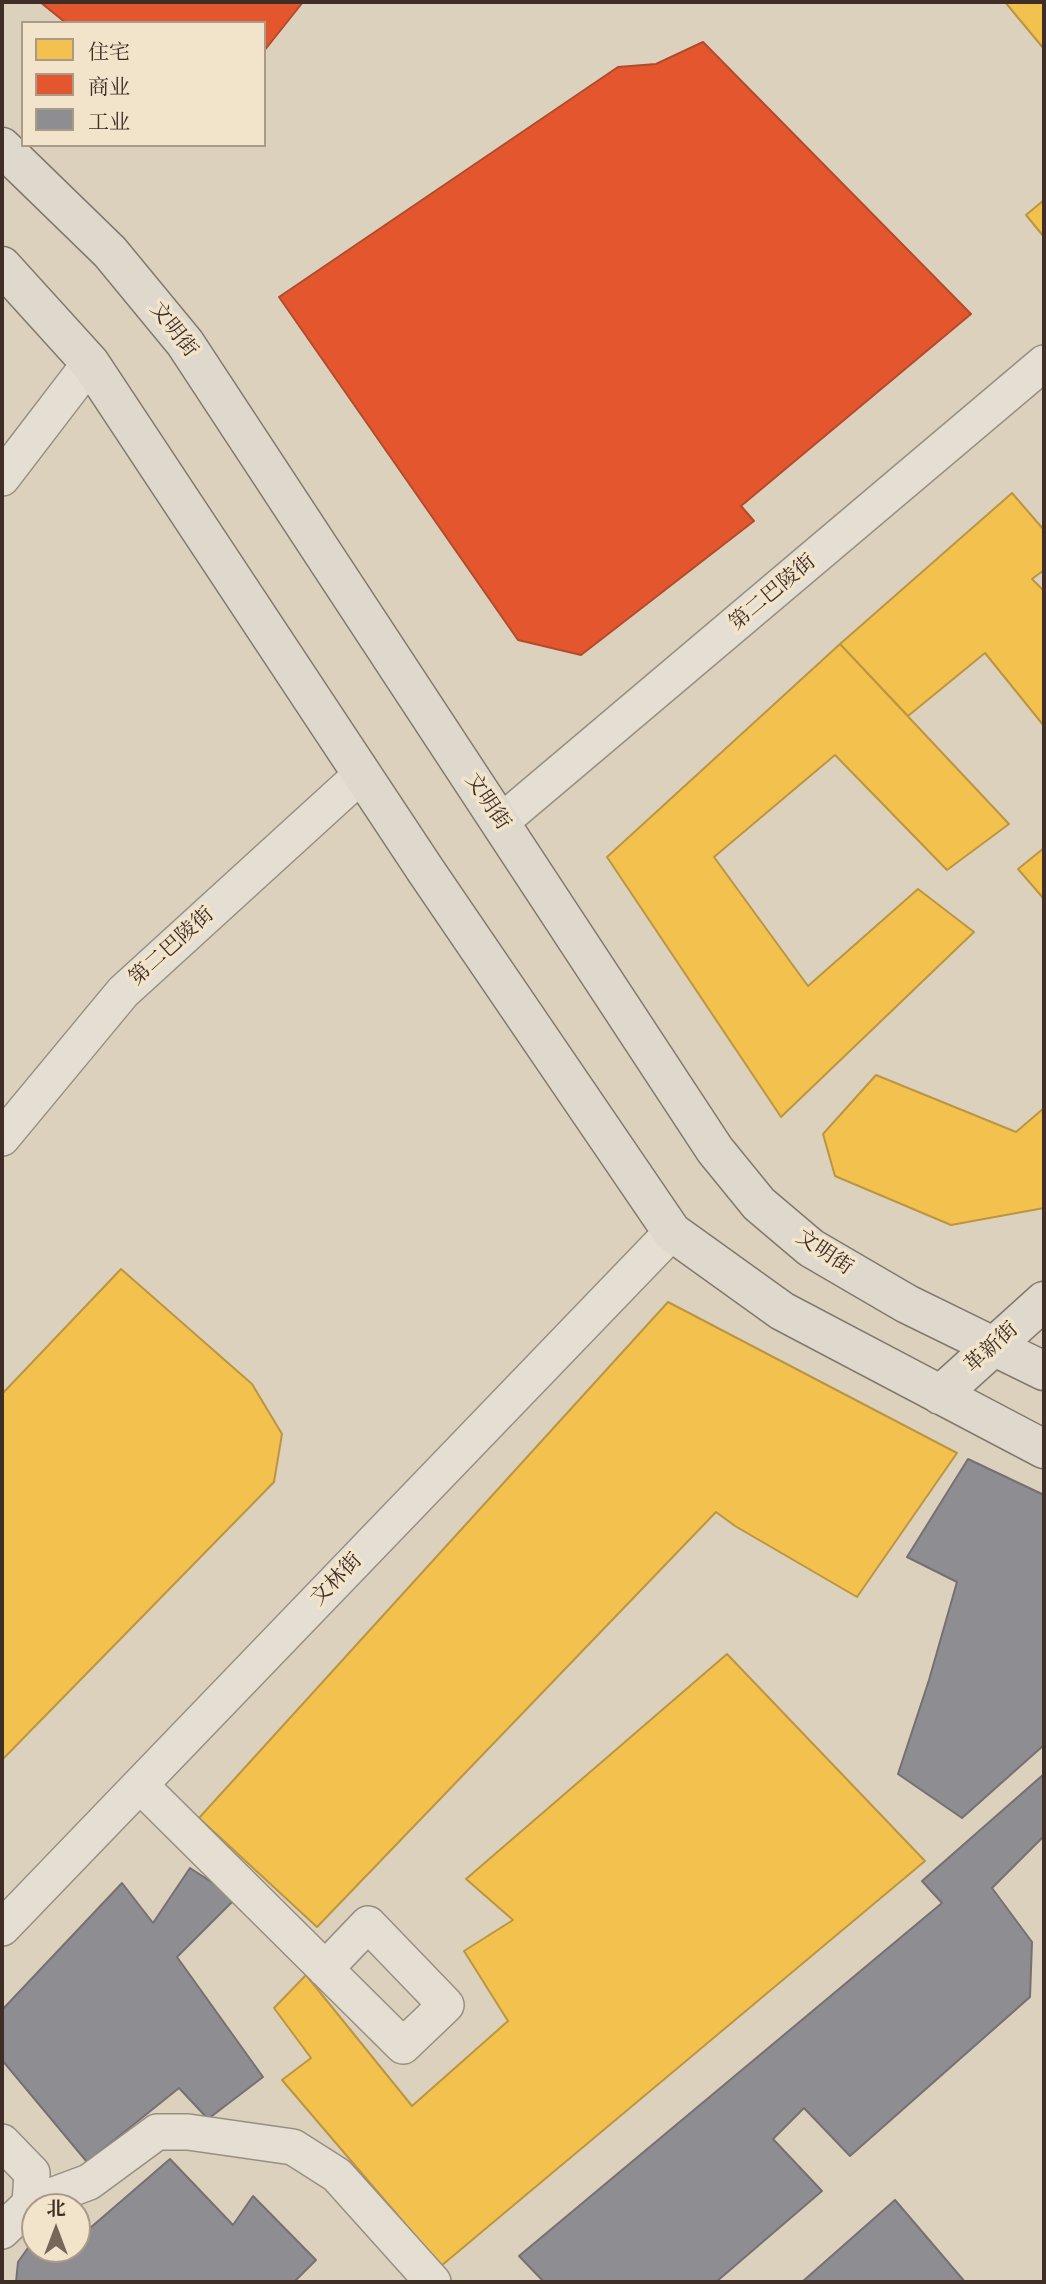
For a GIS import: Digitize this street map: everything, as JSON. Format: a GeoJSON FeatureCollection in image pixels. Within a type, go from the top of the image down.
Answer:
{"type":"FeatureCollection","features":[{"type":"Feature","properties":{"kind":"main road","name":"文明街"},"geometry":{"type":"LineString","coordinates":[[2,148],[110,252],[185,343],[715,1150],[759,1203],[810,1248],[907,1304],[1044,1371]]}},
{"type":"Feature","properties":{"kind":"main road"},"geometry":{"type":"LineString","coordinates":[[2,266],[90,363],[362,774],[672,1231],[782,1311],[1044,1449]]}},
{"type":"Feature","properties":{"kind":"main road","name":"革新街"},"geometry":{"type":"LineString","coordinates":[[940,1395],[1044,1301]]}},
{"type":"Feature","properties":{"kind":"street"},"geometry":{"type":"LineString","coordinates":[[2,478],[90,363]]}},
{"type":"Feature","properties":{"kind":"street","name":"第二巴陵街"},"geometry":{"type":"LineString","coordinates":[[501,822],[1044,363]]}},
{"type":"Feature","properties":{"kind":"street","name":"第二巴陵街"},"geometry":{"type":"LineString","coordinates":[[2,1138],[123,992],[362,774]]}},
{"type":"Feature","properties":{"kind":"street","name":"文林街"},"geometry":{"type":"LineString","coordinates":[[2,1928],[672,1231]]}},
{"type":"Feature","properties":{"kind":"street"},"geometry":{"type":"LineString","coordinates":[[140,1785],[325,1969]]}},
{"type":"Feature","properties":{"kind":"street"},"geometry":{"type":"LineString","coordinates":[[60,2193],[89,2182],[157,2132],[188,2132],[293,2147],[337,2175],[433,2282]]}},
{"type":"Feature","properties":{"kind":"street"},"geometry":{"type":"LineString","coordinates":[[2,2142],[32,2173],[31,2193]]}},
{"type":"Feature","properties":{"kind":"street"},"geometry":{"type":"LineString","coordinates":[[2,2231],[21,2213]]}},
{"type":"Feature","properties":{"kind":"building: 住宅"},"geometry":{"type":"Polygon","coordinates":[[[1005,2],[1044,2],[1044,49],[1005,2]]]}},
{"type":"Feature","properties":{"kind":"building: 住宅"},"geometry":{"type":"Polygon","coordinates":[[[1044,200],[1044,237],[1026,215],[1044,200]]]}},
{"type":"Feature","properties":{"kind":"building: 住宅"},"geometry":{"type":"Polygon","coordinates":[[[1012,493],[1044,530],[1044,570],[1032,579],[1044,591],[1044,726],[985,653],[908,716],[840,644],[1012,493]]]}},
{"type":"Feature","properties":{"kind":"building: 住宅"},"geometry":{"type":"Polygon","coordinates":[[[840,644],[1009,824],[947,870],[835,755],[714,857],[808,986],[918,889],[974,932],[781,1117],[607,857],[840,644]]]}},
{"type":"Feature","properties":{"kind":"building: 住宅"},"geometry":{"type":"Polygon","coordinates":[[[1044,848],[1044,899],[1018,869],[1044,848]]]}},
{"type":"Feature","properties":{"kind":"building: 住宅"},"geometry":{"type":"Polygon","coordinates":[[[876,1075],[1016,1132],[1044,1108],[1044,1208],[951,1225],[835,1176],[823,1134],[876,1075]]]}},
{"type":"Feature","properties":{"kind":"building: 住宅"},"geometry":{"type":"Polygon","coordinates":[[[121,1269],[252,1384],[282,1434],[274,1482],[2,1760],[2,1394],[121,1269]]]}},
{"type":"Feature","properties":{"kind":"building: 住宅"},"geometry":{"type":"Polygon","coordinates":[[[668,1302],[957,1453],[857,1597],[735,1526],[716,1512],[317,1927],[199,1818],[668,1302]]]}},
{"type":"Feature","properties":{"kind":"building: 住宅"},"geometry":{"type":"Polygon","coordinates":[[[727,1654],[925,1861],[441,2266],[282,2080],[311,2058],[274,2008],[306,1975],[412,2106],[508,2021],[464,1951],[513,1920],[466,1879],[727,1654]]]}},
{"type":"Feature","properties":{"kind":"building: 商业"},"geometry":{"type":"Polygon","coordinates":[[[40,2],[303,2],[266,48],[266,21],[64,21],[40,2]]]}},
{"type":"Feature","properties":{"kind":"building: 商业"},"geometry":{"type":"Polygon","coordinates":[[[703,42],[971,314],[741,506],[754,521],[581,655],[518,640],[279,297],[618,67],[656,64],[703,42]]]}},
{"type":"Feature","properties":{"kind":"building: 工业"},"geometry":{"type":"Polygon","coordinates":[[[968,1459],[1044,1495],[1044,1745],[962,1818],[898,1774],[957,1582],[907,1557],[968,1459]]]}},
{"type":"Feature","properties":{"kind":"building: 工业"},"geometry":{"type":"Polygon","coordinates":[[[1044,1774],[1043,1837],[992,1888],[1032,1942],[1030,1997],[850,2156],[804,2108],[773,2139],[822,2191],[716,2282],[544,2282],[519,2256],[942,1903],[922,1881],[1044,1774]]]}},
{"type":"Feature","properties":{"kind":"building: 工业"},"geometry":{"type":"Polygon","coordinates":[[[190,1868],[236,1898],[177,1957],[263,2077],[208,2119],[179,2088],[87,2162],[2,2060],[2,2010],[122,1883],[153,1923],[190,1868]]]}},
{"type":"Feature","properties":{"kind":"building: 工业"},"geometry":{"type":"Polygon","coordinates":[[[170,2159],[233,2225],[253,2196],[316,2260],[294,2282],[16,2282],[21,2258],[21,2263],[91,2263],[91,2227],[170,2159]]]}},
{"type":"Feature","properties":{"kind":"building: 工业"},"geometry":{"type":"Polygon","coordinates":[[[895,2200],[965,2282],[802,2282],[895,2200]]]}}]}
